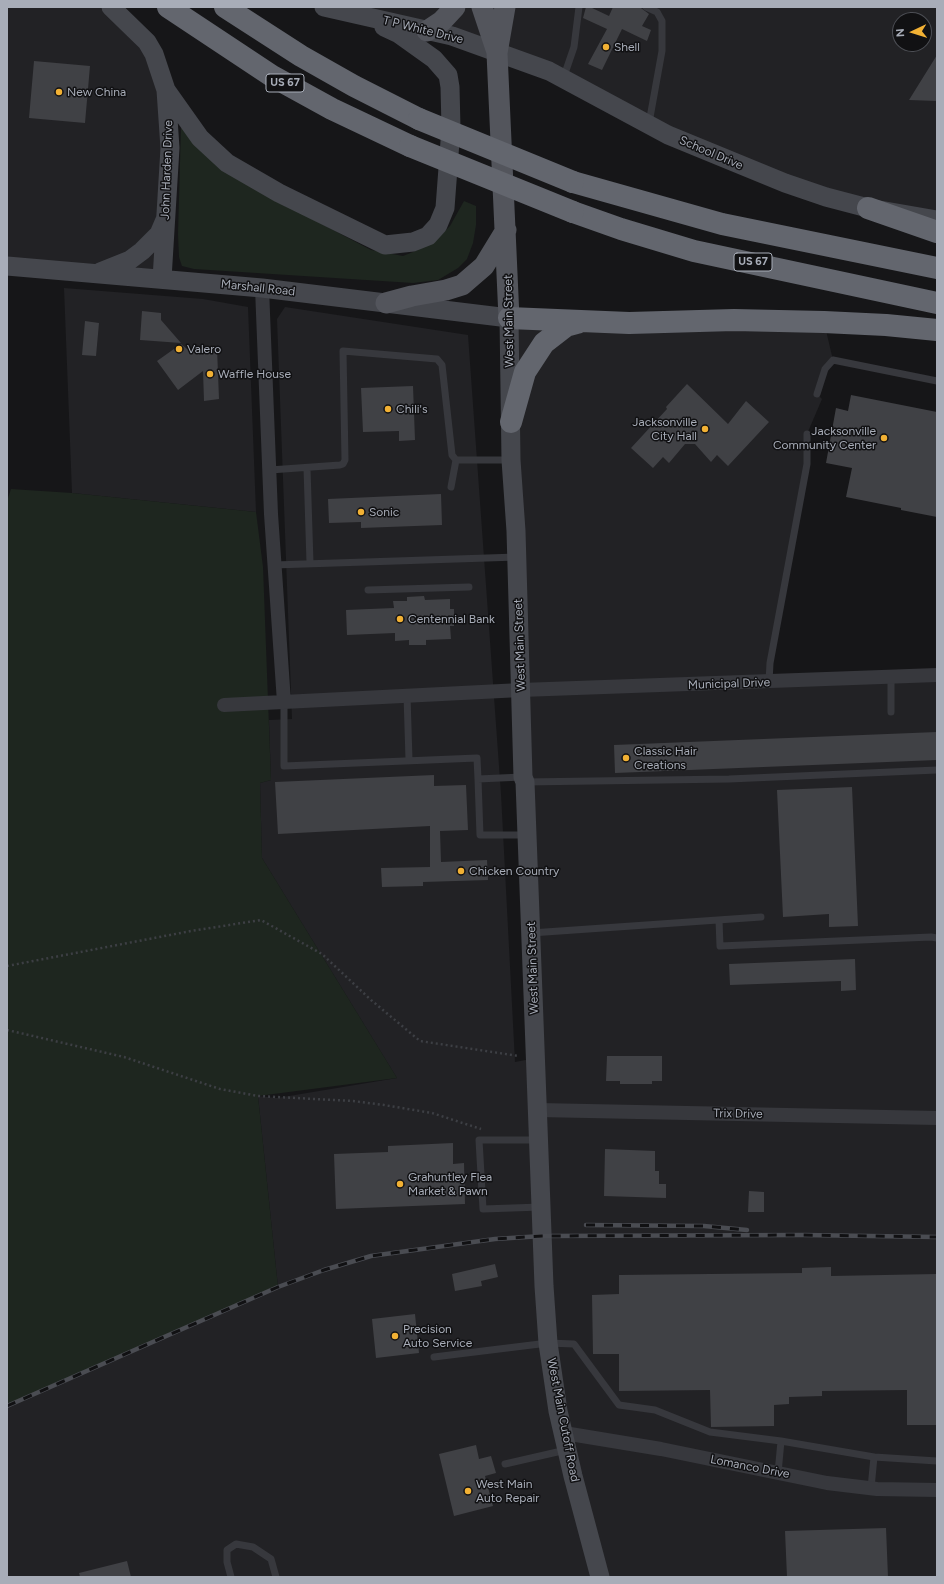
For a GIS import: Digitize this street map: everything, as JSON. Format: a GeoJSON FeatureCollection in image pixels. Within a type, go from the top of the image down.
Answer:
{"type":"FeatureCollection","features":[{"type":"Feature","properties":{"kind":"highway","name":"US 67"},"geometry":{"type":"LineString","coordinates":[[168,7],[272,76],[332,109],[410,146],[573,212],[621,229],[694,251],[937,303]]}},
{"type":"Feature","properties":{"kind":"highway","name":"US 67"},"geometry":{"type":"LineString","coordinates":[[225,7],[301,56],[354,86],[419,119],[573,182],[722,224],[937,268]]}},
{"type":"Feature","properties":{"kind":"highway"},"geometry":{"type":"LineString","coordinates":[[868,208],[937,232]]}},
{"type":"Feature","properties":{"kind":"highway"},"geometry":{"type":"LineString","coordinates":[[509,318],[629,323],[734,320],[824,322],[886,325],[937,330]]}},
{"type":"Feature","properties":{"kind":"highway"},"geometry":{"type":"LineString","coordinates":[[511,422],[525,372],[544,343],[566,326],[581,322]]}},
{"type":"Feature","properties":{"kind":"main road","name":"John Harden Drive"},"geometry":{"type":"LineString","coordinates":[[112,7],[147,42],[154,54],[166,90],[170,136],[162,279]]}},
{"type":"Feature","properties":{"kind":"main road"},"geometry":{"type":"LineString","coordinates":[[166,90],[200,138],[212,151],[226,163],[279,194],[385,245],[413,242],[428,236],[438,225],[445,208],[452,128],[448,75],[434,59],[399,34],[386,28],[320,7]]}},
{"type":"Feature","properties":{"kind":"main road","name":"T P White Drive"},"geometry":{"type":"LineString","coordinates":[[324,7],[452,36],[497,53]]}},
{"type":"Feature","properties":{"kind":"main road"},"geometry":{"type":"LineString","coordinates":[[427,31],[442,21],[455,7]]}},
{"type":"Feature","properties":{"kind":"main road"},"geometry":{"type":"LineString","coordinates":[[482,7],[497,53]]}},
{"type":"Feature","properties":{"kind":"main road"},"geometry":{"type":"LineString","coordinates":[[497,53],[504,7]]}},
{"type":"Feature","properties":{"kind":"main road","name":"School Drive"},"geometry":{"type":"LineString","coordinates":[[497,53],[549,72],[649,124],[713,155],[785,183],[826,197],[868,208],[937,220]]}},
{"type":"Feature","properties":{"kind":"main road","name":"West Main Street"},"geometry":{"type":"LineString","coordinates":[[497,53],[506,230],[512,460],[517,557],[542,1236]]}},
{"type":"Feature","properties":{"kind":"main road"},"geometry":{"type":"LineString","coordinates":[[98,273],[130,260],[142,251],[159,234],[166,218]]}},
{"type":"Feature","properties":{"kind":"main road"},"geometry":{"type":"LineString","coordinates":[[386,303],[462,285],[484,266],[506,230]]}},
{"type":"Feature","properties":{"kind":"main road","name":"Marshall Road"},"geometry":{"type":"LineString","coordinates":[[7,266],[262,288],[509,318]]}},
{"type":"Feature","properties":{"kind":"main road","name":"West Main Cutoff Road"},"geometry":{"type":"LineString","coordinates":[[542,1236],[548,1343],[552,1377],[566,1441],[600,1577]]}},
{"type":"Feature","properties":{"kind":"street"},"geometry":{"type":"LineString","coordinates":[[262,288],[274,565],[284,702]]}},
{"type":"Feature","properties":{"kind":"street","name":"Municipal Drive"},"geometry":{"type":"LineString","coordinates":[[224,706],[521,690],[891,678],[937,675]]}},
{"type":"Feature","properties":{"kind":"street","name":"Trix Drive"},"geometry":{"type":"LineString","coordinates":[[538,1110],[937,1118]]}},
{"type":"Feature","properties":{"kind":"street","name":"Lomanco Drive"},"geometry":{"type":"LineString","coordinates":[[566,1441],[661,1449],[827,1484],[871,1488],[937,1490]]}},
{"type":"Feature","properties":{"kind":"lane"},"geometry":{"type":"LineString","coordinates":[[563,79],[574,47],[579,7]]}},
{"type":"Feature","properties":{"kind":"lane"},"geometry":{"type":"LineString","coordinates":[[646,7],[657,12],[662,21],[662,51],[649,124]]}},
{"type":"Feature","properties":{"kind":"lane"},"geometry":{"type":"LineString","coordinates":[[270,470],[340,465],[345,460],[343,351],[437,359],[440,361],[452,455],[456,460],[451,487]]}},
{"type":"Feature","properties":{"kind":"lane"},"geometry":{"type":"LineString","coordinates":[[817,394],[825,369],[833,360],[937,381]]}},
{"type":"Feature","properties":{"kind":"lane"},"geometry":{"type":"LineString","coordinates":[[769,682],[770,663],[807,464],[807,434]]}},
{"type":"Feature","properties":{"kind":"lane"},"geometry":{"type":"LineString","coordinates":[[456,460],[512,460]]}},
{"type":"Feature","properties":{"kind":"lane"},"geometry":{"type":"LineString","coordinates":[[307,468],[310,562]]}},
{"type":"Feature","properties":{"kind":"lane"},"geometry":{"type":"LineString","coordinates":[[274,565],[310,562],[517,557]]}},
{"type":"Feature","properties":{"kind":"lane"},"geometry":{"type":"LineString","coordinates":[[368,590],[468,586]]}},
{"type":"Feature","properties":{"kind":"lane"},"geometry":{"type":"LineString","coordinates":[[891,678],[891,712]]}},
{"type":"Feature","properties":{"kind":"lane"},"geometry":{"type":"LineString","coordinates":[[407,695],[409,760]]}},
{"type":"Feature","properties":{"kind":"lane"},"geometry":{"type":"LineString","coordinates":[[284,702],[284,766],[477,758],[480,835],[527,835]]}},
{"type":"Feature","properties":{"kind":"lane"},"geometry":{"type":"LineString","coordinates":[[478,779],[729,779],[937,770]]}},
{"type":"Feature","properties":{"kind":"lane"},"geometry":{"type":"LineString","coordinates":[[531,933],[761,917]]}},
{"type":"Feature","properties":{"kind":"lane"},"geometry":{"type":"LineString","coordinates":[[719,920],[720,946],[931,937],[937,938]]}},
{"type":"Feature","properties":{"kind":"lane"},"geometry":{"type":"LineString","coordinates":[[539,1140],[479,1140],[483,1209],[541,1207]]}},
{"type":"Feature","properties":{"kind":"lane"},"geometry":{"type":"LineString","coordinates":[[434,1357],[548,1343],[574,1344],[618,1405],[655,1410],[710,1432],[781,1441],[874,1456],[937,1461]]}},
{"type":"Feature","properties":{"kind":"lane"},"geometry":{"type":"LineString","coordinates":[[505,1464],[566,1441]]}},
{"type":"Feature","properties":{"kind":"lane"},"geometry":{"type":"LineString","coordinates":[[778,1473],[781,1441]]}},
{"type":"Feature","properties":{"kind":"lane"},"geometry":{"type":"LineString","coordinates":[[871,1488],[874,1456]]}},
{"type":"Feature","properties":{"kind":"lane"},"geometry":{"type":"LineString","coordinates":[[231,1577],[227,1562],[227,1550],[236,1544],[253,1547],[271,1558],[276,1577]]}},
{"type":"Feature","properties":{"kind":"path"},"geometry":{"type":"LineString","coordinates":[[7,966],[191,931],[260,920],[322,954],[371,1000],[420,1041],[536,1058]]}},
{"type":"Feature","properties":{"kind":"path"},"geometry":{"type":"LineString","coordinates":[[7,1030],[124,1057],[220,1089],[258,1096],[353,1101],[384,1105],[432,1113],[486,1130]]}},
{"type":"Feature","properties":{"kind":"shaded area"},"geometry":{"type":"Polygon","coordinates":[[[7,7],[111,7],[132,26],[166,90],[162,279],[7,266],[7,7]]]}},
{"type":"Feature","properties":{"kind":"shaded area"},"geometry":{"type":"Polygon","coordinates":[[[324,7],[937,7],[937,220],[826,197],[549,71],[324,7]]]}},
{"type":"Feature","properties":{"kind":"shaded area"},"geometry":{"type":"Polygon","coordinates":[[[181,127],[293,209],[371,250],[403,256],[418,250],[437,239],[450,226],[464,201],[476,206],[476,225],[473,243],[467,259],[458,268],[438,280],[413,283],[194,269],[182,266],[179,257],[178,234],[181,127]]]}},
{"type":"Feature","properties":{"kind":"shaded area"},"geometry":{"type":"Polygon","coordinates":[[[64,288],[203,299],[248,307],[256,512],[72,493],[64,288]]]}},
{"type":"Feature","properties":{"kind":"shaded area"},"geometry":{"type":"Polygon","coordinates":[[[285,307],[468,335],[501,794],[515,1062],[536,1058],[509,318],[824,322],[833,360],[817,394],[822,399],[807,434],[807,464],[769,682],[937,675],[937,1577],[7,1577],[7,1406],[278,1287],[258,1096],[277,1098],[397,1078],[262,858],[260,783],[271,780],[269,720],[292,719],[277,319],[285,307]]]}},
{"type":"Feature","properties":{"kind":"shaded area"},"geometry":{"type":"Polygon","coordinates":[[[11,489],[72,493],[256,512],[263,567],[271,780],[260,783],[262,858],[397,1078],[258,1096],[278,1287],[7,1406],[7,501],[11,489]]]}},
{"type":"Feature","properties":{"kind":"building"},"geometry":{"type":"Polygon","coordinates":[[[586,7],[590,7],[609,16],[613,7],[641,8],[649,14],[642,26],[651,30],[647,41],[622,29],[602,70],[588,64],[607,29],[583,18],[586,7]]]}},
{"type":"Feature","properties":{"kind":"building"},"geometry":{"type":"Polygon","coordinates":[[[937,55],[937,101],[909,100],[937,55]]]}},
{"type":"Feature","properties":{"kind":"building","name":"New China"},"geometry":{"type":"Polygon","coordinates":[[[34,61],[90,66],[85,123],[29,118],[34,61]]]}},
{"type":"Feature","properties":{"kind":"building"},"geometry":{"type":"Polygon","coordinates":[[[142,311],[161,313],[161,320],[181,343],[140,340],[142,311]]]}},
{"type":"Feature","properties":{"kind":"building"},"geometry":{"type":"Polygon","coordinates":[[[85,321],[99,323],[96,356],[82,355],[85,321]]]}},
{"type":"Feature","properties":{"kind":"building"},"geometry":{"type":"Polygon","coordinates":[[[181,344],[187,349],[217,348],[219,399],[204,401],[203,371],[178,390],[157,361],[181,344]]]}},
{"type":"Feature","properties":{"kind":"building","name":"Jacksonville City Hall"},"geometry":{"type":"Polygon","coordinates":[[[687,384],[728,424],[746,401],[769,422],[728,466],[717,455],[711,462],[695,444],[685,444],[669,463],[663,457],[653,468],[631,448],[667,409],[666,407],[687,384]]]}},
{"type":"Feature","properties":{"kind":"building","name":"Chili's"},"geometry":{"type":"Polygon","coordinates":[[[413,386],[415,440],[399,441],[399,431],[363,432],[361,388],[413,386]]]}},
{"type":"Feature","properties":{"kind":"building","name":"Jacksonville Community Center"},"geometry":{"type":"Polygon","coordinates":[[[851,395],[937,412],[937,517],[846,497],[852,468],[826,463],[836,408],[848,411],[851,395]]]}},
{"type":"Feature","properties":{"kind":"building","name":"Sonic"},"geometry":{"type":"Polygon","coordinates":[[[441,494],[442,525],[361,528],[361,522],[329,523],[328,499],[441,494]]]}},
{"type":"Feature","properties":{"kind":"building","name":"Centennial Bank"},"geometry":{"type":"Polygon","coordinates":[[[424,596],[425,600],[450,599],[450,609],[454,609],[454,626],[450,626],[451,639],[426,640],[426,645],[409,645],[409,640],[395,641],[395,633],[347,635],[346,610],[394,608],[393,601],[407,601],[407,597],[424,596]]]}},
{"type":"Feature","properties":{"kind":"building"},"geometry":{"type":"Polygon","coordinates":[[[937,732],[937,760],[615,773],[614,745],[937,732]]]}},
{"type":"Feature","properties":{"kind":"building"},"geometry":{"type":"Polygon","coordinates":[[[434,775],[434,786],[466,785],[468,830],[440,831],[441,862],[487,860],[488,880],[423,882],[423,886],[382,887],[381,868],[430,867],[430,826],[278,834],[275,782],[434,775]]]}},
{"type":"Feature","properties":{"kind":"building"},"geometry":{"type":"Polygon","coordinates":[[[852,787],[858,926],[829,927],[829,914],[783,917],[777,790],[852,787]]]}},
{"type":"Feature","properties":{"kind":"building"},"geometry":{"type":"Polygon","coordinates":[[[855,959],[856,990],[841,991],[841,981],[730,985],[729,964],[855,959]]]}},
{"type":"Feature","properties":{"kind":"building"},"geometry":{"type":"Polygon","coordinates":[[[607,1056],[662,1056],[662,1081],[652,1081],[652,1084],[620,1084],[620,1081],[606,1081],[607,1056]]]}},
{"type":"Feature","properties":{"kind":"building","name":"Grahuntley Flea Market & Pawn"},"geometry":{"type":"Polygon","coordinates":[[[453,1143],[453,1164],[464,1163],[465,1204],[336,1209],[334,1154],[388,1152],[388,1146],[453,1143]]]}},
{"type":"Feature","properties":{"kind":"building"},"geometry":{"type":"Polygon","coordinates":[[[605,1149],[655,1151],[655,1171],[659,1171],[659,1184],[666,1184],[666,1198],[604,1196],[605,1149]]]}},
{"type":"Feature","properties":{"kind":"building"},"geometry":{"type":"Polygon","coordinates":[[[749,1191],[764,1192],[764,1212],[748,1212],[749,1191]]]}},
{"type":"Feature","properties":{"kind":"building"},"geometry":{"type":"Polygon","coordinates":[[[495,1264],[498,1277],[481,1281],[482,1286],[455,1291],[452,1274],[495,1264]]]}},
{"type":"Feature","properties":{"kind":"building"},"geometry":{"type":"Polygon","coordinates":[[[831,1267],[831,1276],[937,1274],[937,1425],[907,1425],[907,1390],[822,1391],[822,1396],[789,1397],[789,1404],[774,1405],[774,1426],[711,1427],[710,1390],[619,1391],[619,1354],[593,1354],[592,1295],[619,1294],[619,1275],[802,1273],[802,1268],[831,1267]]]}},
{"type":"Feature","properties":{"kind":"building","name":"Precision Auto Service"},"geometry":{"type":"Polygon","coordinates":[[[415,1314],[419,1353],[376,1358],[372,1319],[415,1314]]]}},
{"type":"Feature","properties":{"kind":"building","name":"West Main Auto Repair"},"geometry":{"type":"Polygon","coordinates":[[[476,1445],[479,1459],[491,1456],[496,1473],[485,1476],[493,1506],[454,1516],[439,1454],[476,1445]]]}},
{"type":"Feature","properties":{"kind":"building"},"geometry":{"type":"Polygon","coordinates":[[[886,1528],[888,1577],[787,1577],[785,1531],[886,1528]]]}},
{"type":"Feature","properties":{"kind":"building"},"geometry":{"type":"Polygon","coordinates":[[[127,1561],[131,1577],[80,1577],[79,1573],[127,1561]]]}},
{"type":"Feature","properties":{"kind":"railway"},"geometry":{"type":"LineString","coordinates":[[586,1225],[704,1226],[747,1230]]}},
{"type":"Feature","properties":{"kind":"railway"},"geometry":{"type":"LineString","coordinates":[[7,1406],[278,1287],[324,1270],[371,1256],[495,1239],[542,1236],[803,1235],[937,1237]]}},
{"type":"Feature","properties":{"kind":"place","name":"Shell"},"geometry":{"type":"Point","coordinates":[606,47]}},
{"type":"Feature","properties":{"kind":"place","name":"New China"},"geometry":{"type":"Point","coordinates":[59,92]}},
{"type":"Feature","properties":{"kind":"place","name":"Valero"},"geometry":{"type":"Point","coordinates":[179,349]}},
{"type":"Feature","properties":{"kind":"place","name":"Waffle House"},"geometry":{"type":"Point","coordinates":[210,374]}},
{"type":"Feature","properties":{"kind":"place","name":"Chili's"},"geometry":{"type":"Point","coordinates":[388,409]}},
{"type":"Feature","properties":{"kind":"place","name":"Jacksonville City Hall"},"geometry":{"type":"Point","coordinates":[705,429]}},
{"type":"Feature","properties":{"kind":"place","name":"Jacksonville Community Center"},"geometry":{"type":"Point","coordinates":[884,438]}},
{"type":"Feature","properties":{"kind":"place","name":"Sonic"},"geometry":{"type":"Point","coordinates":[361,512]}},
{"type":"Feature","properties":{"kind":"place","name":"Centennial Bank"},"geometry":{"type":"Point","coordinates":[400,619]}},
{"type":"Feature","properties":{"kind":"place","name":"Classic Hair Creations"},"geometry":{"type":"Point","coordinates":[626,758]}},
{"type":"Feature","properties":{"kind":"place","name":"Chicken Country"},"geometry":{"type":"Point","coordinates":[461,871]}},
{"type":"Feature","properties":{"kind":"place","name":"Grahuntley Flea Market & Pawn"},"geometry":{"type":"Point","coordinates":[400,1184]}},
{"type":"Feature","properties":{"kind":"place","name":"Precision Auto Service"},"geometry":{"type":"Point","coordinates":[395,1336]}},
{"type":"Feature","properties":{"kind":"place","name":"West Main Auto Repair"},"geometry":{"type":"Point","coordinates":[468,1491]}}]}
